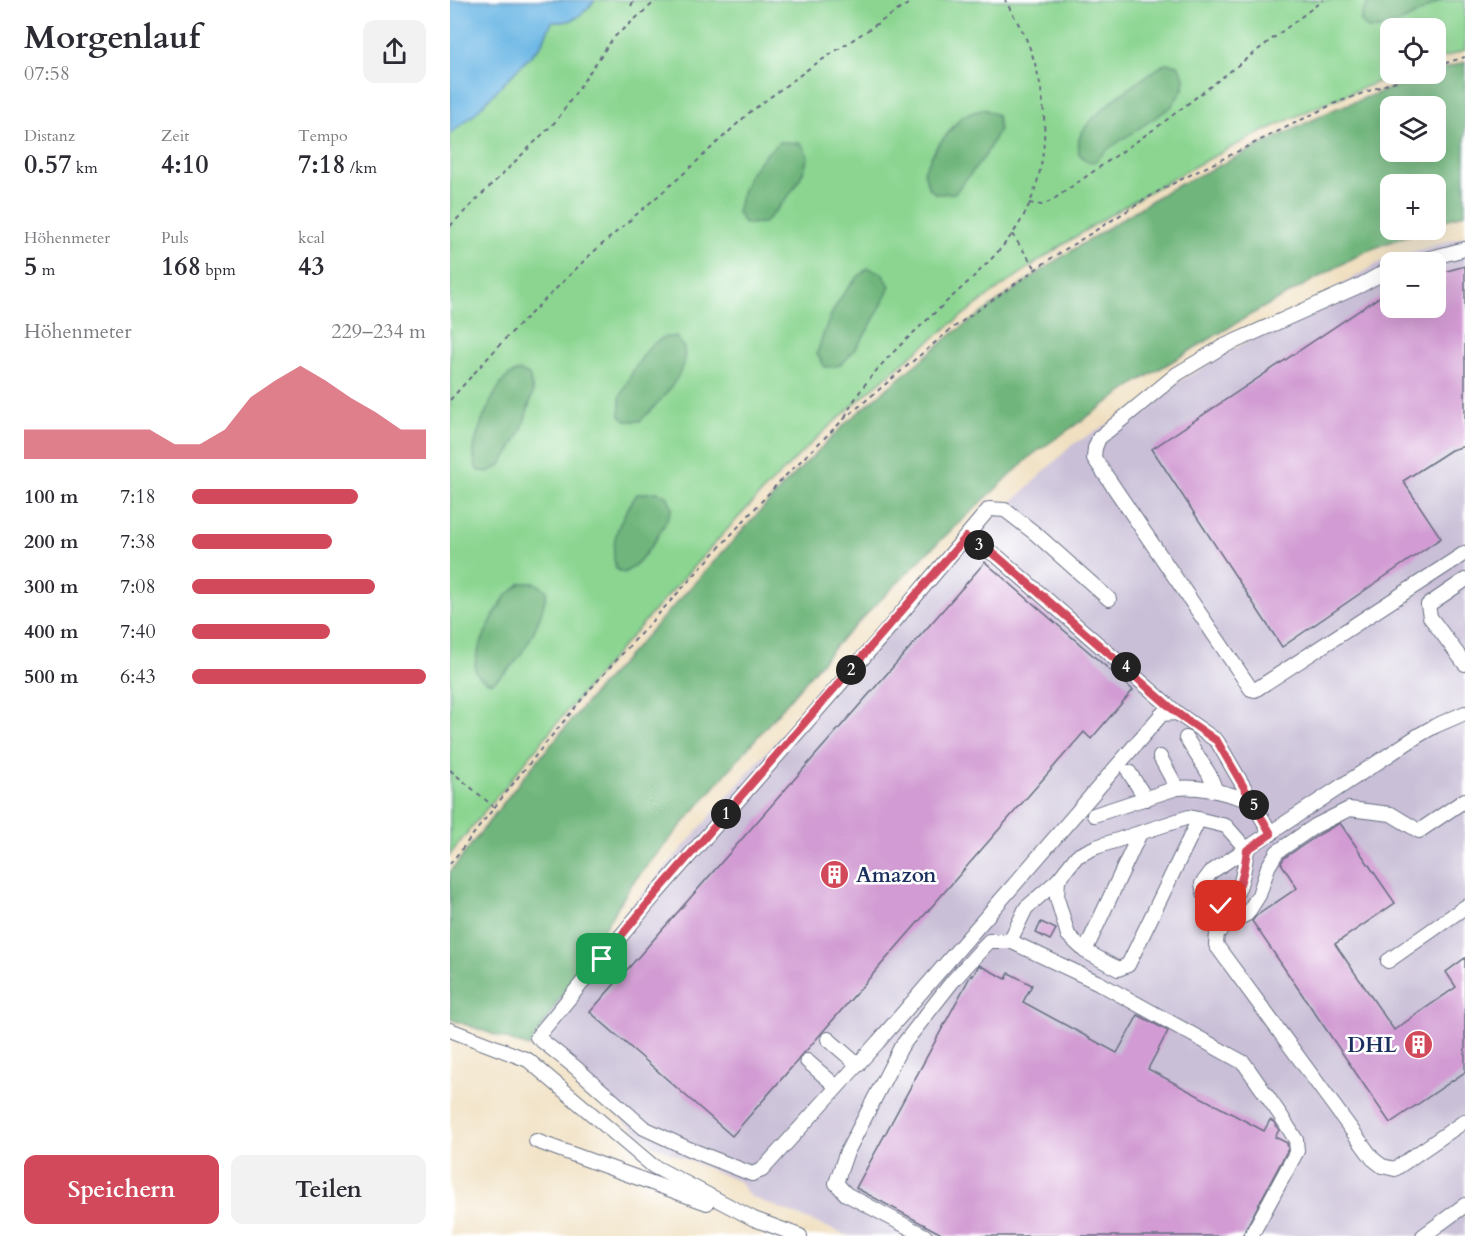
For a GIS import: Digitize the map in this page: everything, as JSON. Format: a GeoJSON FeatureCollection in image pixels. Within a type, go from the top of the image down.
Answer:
{"type":"FeatureCollection","features":[{"type":"Feature","properties":{"kind":"street"},"geometry":{"type":"LineString","coordinates":[[1446,254],[1465,249]]}},
{"type":"Feature","properties":{"kind":"street"},"geometry":{"type":"LineString","coordinates":[[1380,275],[1222,347],[1177,374],[1099,438],[1094,458],[1251,689],[1255,690],[1465,553]]}},
{"type":"Feature","properties":{"kind":"street"},"geometry":{"type":"LineString","coordinates":[[1109,599],[1036,534],[1005,510],[989,509],[655,895],[537,1036],[644,1128],[752,1174],[762,1170],[858,1065],[1162,714],[1177,713]]}},
{"type":"Feature","properties":{"kind":"street"},"geometry":{"type":"LineString","coordinates":[[966,537],[998,557],[1177,713],[1217,741],[1271,834]]}},
{"type":"Feature","properties":{"kind":"street"},"geometry":{"type":"LineString","coordinates":[[1465,580],[1428,605],[1430,617],[1465,664]]}},
{"type":"Feature","properties":{"kind":"street"},"geometry":{"type":"LineString","coordinates":[[1247,850],[1242,877],[1235,896],[1230,902],[1221,906],[1212,904],[1205,898],[1202,884],[1211,872],[1419,735],[1465,713]]}},
{"type":"Feature","properties":{"kind":"street"},"geometry":{"type":"LineString","coordinates":[[1186,738],[1209,774],[1216,791]]}},
{"type":"Feature","properties":{"kind":"street"},"geometry":{"type":"LineString","coordinates":[[1160,757],[1177,788]]}},
{"type":"Feature","properties":{"kind":"street"},"geometry":{"type":"LineString","coordinates":[[1129,772],[1146,799]]}},
{"type":"Feature","properties":{"kind":"street"},"geometry":{"type":"LineString","coordinates":[[1094,815],[1186,787],[1216,791],[1252,801]]}},
{"type":"Feature","properties":{"kind":"street"},"geometry":{"type":"LineString","coordinates":[[1465,800],[1419,831],[1391,814],[1349,809],[1315,825],[1277,852],[1268,867],[1259,895],[1247,914],[1229,923],[1217,933],[1216,945],[1373,1159],[1382,1166],[1395,1169],[1465,1121]]}},
{"type":"Feature","properties":{"kind":"street"},"geometry":{"type":"LineString","coordinates":[[1010,941],[1026,908],[1058,880],[1077,856],[1096,847],[1189,817],[1226,826],[1247,850]]}},
{"type":"Feature","properties":{"kind":"street"},"geometry":{"type":"LineString","coordinates":[[1058,880],[1057,898],[1068,935],[1085,951],[1118,969],[1128,965],[1199,819]]}},
{"type":"Feature","properties":{"kind":"street"},"geometry":{"type":"LineString","coordinates":[[1085,951],[1140,833]]}},
{"type":"Feature","properties":{"kind":"street"},"geometry":{"type":"LineString","coordinates":[[1388,961],[1465,907]]}},
{"type":"Feature","properties":{"kind":"street"},"geometry":{"type":"LineString","coordinates":[[925,1236],[846,1194],[837,1183],[846,1154],[901,1047],[989,941],[1010,941],[1099,983],[1244,1063],[1296,1140],[1297,1151],[1251,1236]]}},
{"type":"Feature","properties":{"kind":"street"},"geometry":{"type":"LineString","coordinates":[[450,1030],[528,1060],[653,1166],[754,1220]]}},
{"type":"Feature","properties":{"kind":"street"},"geometry":{"type":"LineString","coordinates":[[828,1040],[858,1065]]}},
{"type":"Feature","properties":{"kind":"street"},"geometry":{"type":"LineString","coordinates":[[807,1061],[837,1087]]}},
{"type":"Feature","properties":{"kind":"street"},"geometry":{"type":"LineString","coordinates":[[536,1141],[800,1236]]}},
{"type":"Feature","properties":{"kind":"street"},"geometry":{"type":"LineString","coordinates":[[1423,1236],[1465,1205]]}},
{"type":"Feature","properties":{"kind":"path"},"geometry":{"type":"LineString","coordinates":[[631,6],[634,0]]}},
{"type":"Feature","properties":{"kind":"path"},"geometry":{"type":"LineString","coordinates":[[450,226],[557,120],[613,38],[657,0]]}},
{"type":"Feature","properties":{"kind":"path"},"geometry":{"type":"LineString","coordinates":[[450,400],[504,340],[591,254],[750,112],[811,67],[914,0]]}},
{"type":"Feature","properties":{"kind":"path"},"geometry":{"type":"LineString","coordinates":[[844,419],[869,377],[982,268],[1012,234],[1026,212],[1041,170],[1044,111],[1032,56],[1023,32],[1005,0]]}},
{"type":"Feature","properties":{"kind":"path"},"geometry":{"type":"LineString","coordinates":[[1029,203],[1042,205],[1051,201],[1105,165],[1323,0]]}},
{"type":"Feature","properties":{"kind":"path"},"geometry":{"type":"LineString","coordinates":[[1446,63],[1465,57]]}},
{"type":"Feature","properties":{"kind":"path"},"geometry":{"type":"LineString","coordinates":[[450,864],[591,688],[781,480],[844,419],[950,330],[1036,269],[1162,189],[1333,104],[1388,84]]}},
{"type":"Feature","properties":{"kind":"path"},"geometry":{"type":"LineString","coordinates":[[1012,234],[1036,269]]}},
{"type":"Feature","properties":{"kind":"path"},"geometry":{"type":"LineString","coordinates":[[450,770],[494,807]]}},
{"type":"Feature","properties":{"kind":"shaded area"},"geometry":{"type":"Polygon","coordinates":[[[1465,236],[1465,1236],[849,1236],[749,1196],[740,1182],[652,1145],[521,1032],[848,659],[1072,445],[1380,262],[1380,318],[1446,318],[1446,252],[1412,252],[1465,236]]]}},
{"type":"Feature","properties":{"kind":"green space"},"geometry":{"type":"Polygon","coordinates":[[[595,0],[1465,0],[1465,50],[1446,57],[1446,18],[1380,18],[1380,81],[1247,139],[1175,177],[1035,263],[968,311],[903,362],[814,441],[736,520],[587,687],[450,855],[450,134],[472,116],[541,45],[552,22],[566,22],[586,10],[595,0]]]}},
{"type":"Feature","properties":{"kind":"green space"},"geometry":{"type":"Polygon","coordinates":[[[1370,0],[1441,0],[1409,18],[1380,18],[1380,29],[1378,29],[1368,29],[1360,21],[1370,0]]]}},
{"type":"Feature","properties":{"kind":"green space"},"geometry":{"type":"Polygon","coordinates":[[[1465,62],[1465,213],[1446,220],[1446,174],[1380,174],[1380,240],[1396,240],[1364,252],[1250,315],[1139,381],[1032,455],[928,552],[837,644],[634,881],[529,1047],[450,1019],[450,872],[522,779],[595,692],[785,484],[847,422],[952,334],[1055,261],[1165,192],[1335,109],[1402,84],[1446,84],[1446,68],[1465,62]]]}},
{"type":"Feature","properties":{"kind":"green space"},"geometry":{"type":"Polygon","coordinates":[[[1166,63],[1178,65],[1184,77],[1183,89],[1171,107],[1108,149],[1095,161],[1088,162],[1079,154],[1079,140],[1083,130],[1116,98],[1166,63]]]}},
{"type":"Feature","properties":{"kind":"green space"},"geometry":{"type":"Polygon","coordinates":[[[984,109],[997,115],[999,129],[985,156],[955,193],[936,194],[928,187],[924,171],[936,148],[962,116],[984,109]]]}},
{"type":"Feature","properties":{"kind":"green space"},"geometry":{"type":"Polygon","coordinates":[[[780,142],[801,143],[808,156],[801,176],[791,193],[764,223],[745,224],[737,212],[743,190],[757,164],[780,142]]]}},
{"type":"Feature","properties":{"kind":"green space"},"geometry":{"type":"Polygon","coordinates":[[[868,268],[882,273],[890,286],[868,329],[846,360],[834,367],[825,367],[817,354],[830,317],[849,286],[868,268]]]}},
{"type":"Feature","properties":{"kind":"green space"},"geometry":{"type":"Polygon","coordinates":[[[664,337],[676,337],[683,346],[684,358],[681,368],[670,388],[640,421],[626,421],[620,416],[620,397],[634,369],[650,346],[664,337]]]}},
{"type":"Feature","properties":{"kind":"green space"},"geometry":{"type":"Polygon","coordinates":[[[520,371],[529,375],[533,392],[522,429],[500,466],[488,472],[477,470],[474,448],[485,415],[502,383],[508,376],[520,371]]]}},
{"type":"Feature","properties":{"kind":"green space"},"geometry":{"type":"Polygon","coordinates":[[[657,492],[668,497],[672,508],[652,544],[639,561],[624,573],[616,569],[614,558],[618,530],[637,494],[657,492]]]}},
{"type":"Feature","properties":{"kind":"green space"},"geometry":{"type":"Polygon","coordinates":[[[521,583],[536,583],[547,591],[544,604],[528,643],[520,655],[512,666],[491,683],[482,679],[476,672],[477,656],[497,610],[507,595],[521,583]]]}},
{"type":"Feature","properties":{"kind":"water"},"geometry":{"type":"Polygon","coordinates":[[[450,0],[595,0],[577,17],[552,22],[541,45],[472,116],[450,134],[450,0]]]}},
{"type":"Feature","properties":{"kind":"building"},"geometry":{"type":"Polygon","coordinates":[[[1465,266],[1465,446],[1451,450],[1403,481],[1441,538],[1282,647],[1152,449],[1380,297],[1380,318],[1446,318],[1446,271],[1465,266]]]}},
{"type":"Feature","properties":{"kind":"building","name":"Amazon"},"geometry":{"type":"Polygon","coordinates":[[[985,562],[1133,690],[1091,739],[1084,732],[732,1136],[590,1012],[985,562]]]}},
{"type":"Feature","properties":{"kind":"building"},"geometry":{"type":"Polygon","coordinates":[[[1340,823],[1395,903],[1335,944],[1394,1030],[1456,987],[1446,972],[1465,958],[1465,1072],[1390,1123],[1252,921],[1297,888],[1281,863],[1284,858],[1340,823]]]}},
{"type":"Feature","properties":{"kind":"building"},"geometry":{"type":"Polygon","coordinates":[[[1041,922],[1056,929],[1050,940],[1036,933],[1041,922]]]}},
{"type":"Feature","properties":{"kind":"building"},"geometry":{"type":"Polygon","coordinates":[[[979,965],[1006,979],[1009,973],[1032,985],[1023,1002],[1117,1053],[1138,1015],[1168,1031],[1148,1069],[1264,1131],[1270,1120],[1274,1122],[1279,1130],[1275,1137],[1287,1143],[1288,1149],[1242,1236],[945,1236],[856,1188],[971,975],[973,976],[979,965]]]}},
{"type":"Feature","properties":{"kind":"place","name":"Amazon"},"geometry":{"type":"Point","coordinates":[835,875]}},
{"type":"Feature","properties":{"kind":"place","name":"DHL"},"geometry":{"type":"Point","coordinates":[1418,1045]}},
{"type":"Feature","properties":{"kind":"route"},"geometry":{"type":"LineString","coordinates":[[602,959],[966,537],[998,557],[1177,713],[1217,741],[1271,834],[1247,850],[1242,877],[1235,896],[1230,902],[1221,906]]}}]}
